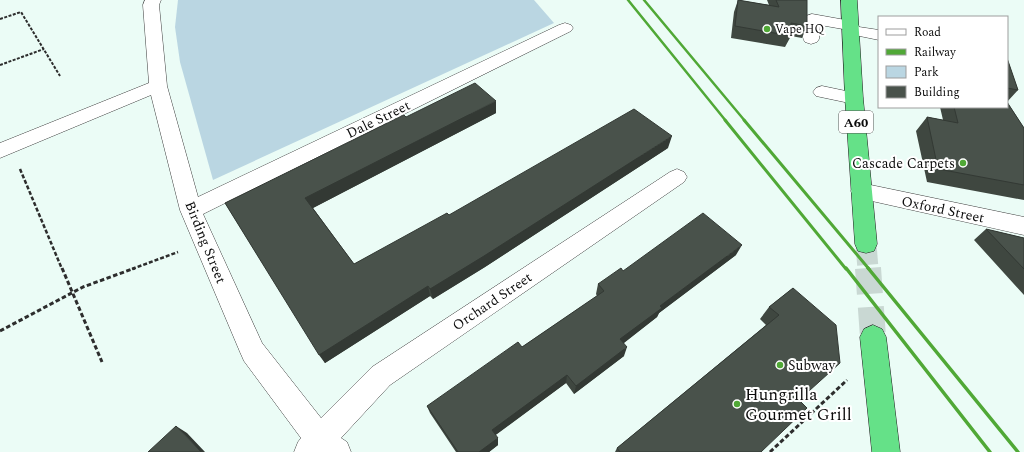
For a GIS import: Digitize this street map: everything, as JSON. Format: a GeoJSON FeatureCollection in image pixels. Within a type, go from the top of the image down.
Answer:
{"type":"FeatureCollection","features":[{"type":"Feature","properties":{"kind":"highway","name":"A60"},"geometry":{"type":"LineString","coordinates":[[849,0],[854,98],[866,244]]}},
{"type":"Feature","properties":{"kind":"highway"},"geometry":{"type":"LineString","coordinates":[[873,346],[886,452]]}},
{"type":"Feature","properties":{"kind":"street","name":"Birding Street"},"geometry":{"type":"LineString","coordinates":[[153,0],[151,5],[158,86],[191,210],[253,352],[321,448]]}},
{"type":"Feature","properties":{"kind":"street"},"geometry":{"type":"LineString","coordinates":[[811,39],[812,19],[878,35]]}},
{"type":"Feature","properties":{"kind":"street","name":"Dale Street"},"geometry":{"type":"LineString","coordinates":[[191,210],[566,28]]}},
{"type":"Feature","properties":{"kind":"street"},"geometry":{"type":"LineString","coordinates":[[6,149],[158,86]]}},
{"type":"Feature","properties":{"kind":"street"},"geometry":{"type":"LineString","coordinates":[[822,92],[854,98]]}},
{"type":"Feature","properties":{"kind":"street","name":"Orchard Street"},"geometry":{"type":"LineString","coordinates":[[321,448],[381,376],[677,177]]}},
{"type":"Feature","properties":{"kind":"street","name":"Oxford Street"},"geometry":{"type":"LineString","coordinates":[[862,191],[1024,226]]}},
{"type":"Feature","properties":{"kind":"path"},"geometry":{"type":"LineString","coordinates":[[0,19],[21,12],[60,76]]}},
{"type":"Feature","properties":{"kind":"path"},"geometry":{"type":"LineString","coordinates":[[0,65],[44,49]]}},
{"type":"Feature","properties":{"kind":"path"},"geometry":{"type":"LineString","coordinates":[[6,149],[73,292],[102,362]]}},
{"type":"Feature","properties":{"kind":"path"},"geometry":{"type":"LineString","coordinates":[[0,331],[83,287],[204,242]]}},
{"type":"Feature","properties":{"kind":"path"},"geometry":{"type":"LineString","coordinates":[[770,452],[873,346]]}},
{"type":"Feature","properties":{"kind":"green space"},"geometry":{"type":"Polygon","coordinates":[[[178,0],[534,0],[554,23],[213,180],[180,62],[175,27],[178,0]]]}},
{"type":"Feature","properties":{"kind":"building"},"geometry":{"type":"Polygon","coordinates":[[[738,0],[779,7],[776,0],[807,0],[807,26],[791,23],[791,36],[735,26],[738,0]]]}},
{"type":"Feature","properties":{"kind":"building"},"geometry":{"type":"Polygon","coordinates":[[[1008,61],[1018,90],[1008,88],[1008,61]]]}},
{"type":"Feature","properties":{"kind":"building"},"geometry":{"type":"Polygon","coordinates":[[[475,83],[496,101],[305,198],[354,264],[447,213],[449,215],[634,109],[672,136],[484,256],[430,289],[428,286],[319,355],[225,203],[404,115],[406,117],[475,83]]]}},
{"type":"Feature","properties":{"kind":"building"},"geometry":{"type":"Polygon","coordinates":[[[1008,104],[1024,128],[1024,185],[938,169],[927,117],[958,123],[954,108],[1008,108],[1008,104]]]}},
{"type":"Feature","properties":{"kind":"building"},"geometry":{"type":"Polygon","coordinates":[[[703,213],[742,245],[660,306],[662,308],[620,339],[627,347],[576,386],[567,375],[492,430],[498,438],[479,452],[458,452],[427,406],[518,342],[522,347],[604,291],[598,284],[621,268],[623,271],[703,213]]]}},
{"type":"Feature","properties":{"kind":"building"},"geometry":{"type":"Polygon","coordinates":[[[986,229],[1024,238],[1024,269],[986,229]]]}},
{"type":"Feature","properties":{"kind":"building"},"geometry":{"type":"Polygon","coordinates":[[[793,288],[836,325],[840,363],[799,400],[807,408],[761,452],[620,452],[617,448],[779,315],[769,307],[793,288]]]}},
{"type":"Feature","properties":{"kind":"building"},"geometry":{"type":"Polygon","coordinates":[[[176,426],[201,452],[148,452],[176,426]]]}},
{"type":"Feature","properties":{"kind":"tunnel"},"geometry":{"type":"LineString","coordinates":[[866,244],[868,269]]}},
{"type":"Feature","properties":{"kind":"tunnel"},"geometry":{"type":"LineString","coordinates":[[868,268],[873,337]]}},
{"type":"Feature","properties":{"kind":"railway"},"geometry":{"type":"LineString","coordinates":[[628,0],[726,121]]}},
{"type":"Feature","properties":{"kind":"railway"},"geometry":{"type":"LineString","coordinates":[[644,0],[745,121]]}},
{"type":"Feature","properties":{"kind":"railway"},"geometry":{"type":"LineString","coordinates":[[725,120],[846,269]]}},
{"type":"Feature","properties":{"kind":"railway"},"geometry":{"type":"LineString","coordinates":[[744,120],[869,269]]}},
{"type":"Feature","properties":{"kind":"railway"},"geometry":{"type":"LineString","coordinates":[[846,268],[990,452]]}},
{"type":"Feature","properties":{"kind":"railway"},"geometry":{"type":"LineString","coordinates":[[868,268],[1018,452]]}},
{"type":"Feature","properties":{"kind":"place","name":"Vape HQ"},"geometry":{"type":"Point","coordinates":[767,29]}},
{"type":"Feature","properties":{"kind":"place","name":"Cascade Carpets"},"geometry":{"type":"Point","coordinates":[963,163]}},
{"type":"Feature","properties":{"kind":"place","name":"Subway"},"geometry":{"type":"Point","coordinates":[780,365]}},
{"type":"Feature","properties":{"kind":"place","name":"Hungrilla Gourmet Grill"},"geometry":{"type":"Point","coordinates":[737,404]}}]}
